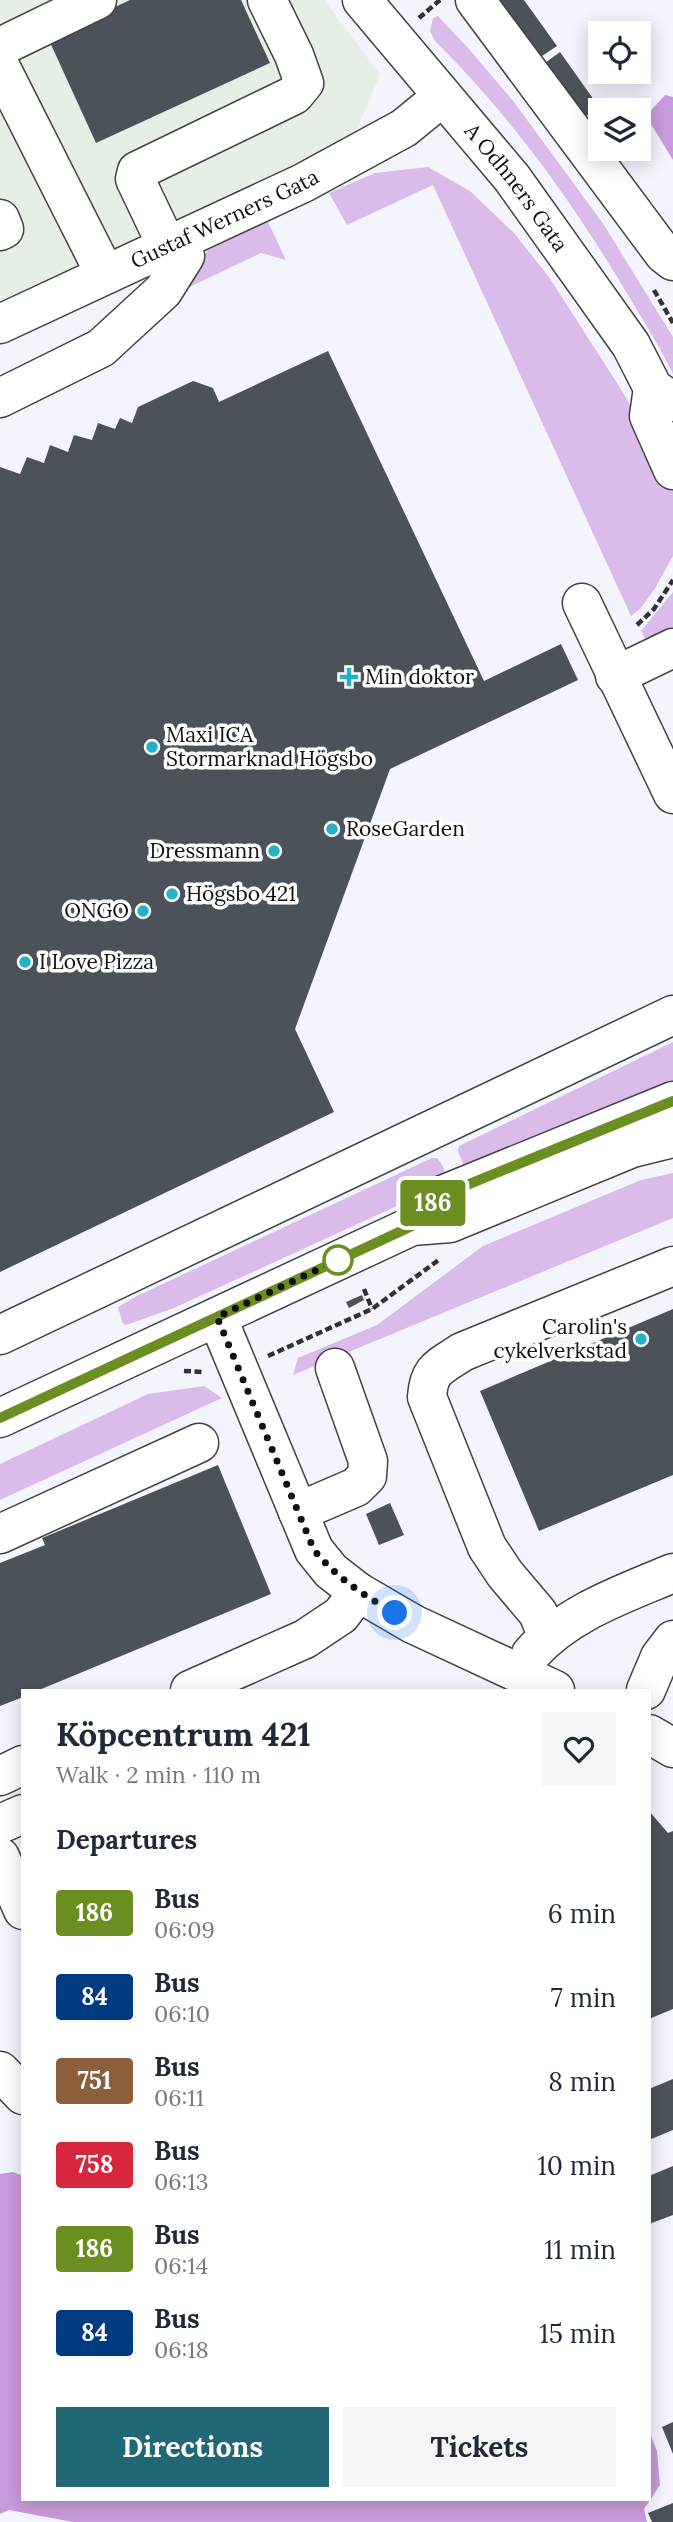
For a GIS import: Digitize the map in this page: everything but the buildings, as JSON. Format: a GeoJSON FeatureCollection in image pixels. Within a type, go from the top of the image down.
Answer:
{"type":"FeatureCollection","features":[{"type":"Feature","properties":{"kind":"street"},"geometry":{"type":"LineString","coordinates":[[0,47],[97,0]]}},
{"type":"Feature","properties":{"kind":"street"},"geometry":{"type":"LineString","coordinates":[[0,398],[101,348],[163,291],[185,256],[173,244],[135,179],[137,171],[294,95],[304,83],[294,55],[267,0]]}},
{"type":"Feature","properties":{"kind":"street","name":"A Odhners Gata"},"geometry":{"type":"LineString","coordinates":[[362,0],[520,188],[631,345],[663,395],[649,416],[673,470]]}},
{"type":"Feature","properties":{"kind":"street"},"geometry":{"type":"LineString","coordinates":[[475,0],[669,258]]}},
{"type":"Feature","properties":{"kind":"street"},"geometry":{"type":"LineString","coordinates":[[0,66],[105,274]]}},
{"type":"Feature","properties":{"kind":"street","name":"Gustaf Werners Gata"},"geometry":{"type":"LineString","coordinates":[[0,324],[303,183],[404,128],[442,97]]}},
{"type":"Feature","properties":{"kind":"street"},"geometry":{"type":"LineString","coordinates":[[0,219],[4,229],[0,231]]}},
{"type":"Feature","properties":{"kind":"street"},"geometry":{"type":"LineString","coordinates":[[582,603],[673,794]]}},
{"type":"Feature","properties":{"kind":"street"},"geometry":{"type":"LineString","coordinates":[[608,660],[673,648]]}},
{"type":"Feature","properties":{"kind":"street"},"geometry":{"type":"LineString","coordinates":[[0,1335],[673,1016]]}},
{"type":"Feature","properties":{"kind":"street"},"geometry":{"type":"LineString","coordinates":[[412,1226],[440,1196],[673,1101]]}},
{"type":"Feature","properties":{"kind":"street"},"geometry":{"type":"LineString","coordinates":[[0,1418],[412,1226],[450,1223],[632,1148],[673,1138]]}},
{"type":"Feature","properties":{"kind":"street"},"geometry":{"type":"LineString","coordinates":[[547,1635],[538,1613],[505,1574],[487,1546],[427,1397],[428,1380],[462,1352],[673,1266]]}},
{"type":"Feature","properties":{"kind":"street"},"geometry":{"type":"LineString","coordinates":[[217,1317],[314,1550],[331,1571],[358,1592],[413,1624],[553,1689]]}},
{"type":"Feature","properties":{"kind":"street"},"geometry":{"type":"LineString","coordinates":[[298,1512],[355,1487],[367,1476],[368,1461],[335,1367]]}},
{"type":"Feature","properties":{"kind":"street"},"geometry":{"type":"LineString","coordinates":[[0,1534],[199,1443]]}},
{"type":"Feature","properties":{"kind":"street"},"geometry":{"type":"LineString","coordinates":[[520,1674],[530,1655],[547,1635],[602,1602],[673,1573]]}},
{"type":"Feature","properties":{"kind":"street"},"geometry":{"type":"LineString","coordinates":[[192,1689],[305,1639],[341,1615],[358,1592]]}},
{"type":"Feature","properties":{"kind":"street"},"geometry":{"type":"LineString","coordinates":[[646,1689],[660,1657],[673,1640]]}},
{"type":"Feature","properties":{"kind":"street"},"geometry":{"type":"LineString","coordinates":[[651,1735],[673,1748]]}},
{"type":"Feature","properties":{"kind":"street"},"geometry":{"type":"LineString","coordinates":[[0,1776],[21,1766]]}},
{"type":"Feature","properties":{"kind":"street"},"geometry":{"type":"LineString","coordinates":[[0,1824],[21,1815]]}},
{"type":"Feature","properties":{"kind":"street"},"geometry":{"type":"LineString","coordinates":[[0,1857],[21,1905]]}},
{"type":"Feature","properties":{"kind":"street"},"geometry":{"type":"LineString","coordinates":[[0,2071],[21,2093]]}},
{"type":"Feature","properties":{"kind":"path"},"geometry":{"type":"LineString","coordinates":[[608,660],[624,634],[654,609],[673,580]]}},
{"type":"Feature","properties":{"kind":"path"},"geometry":{"type":"LineString","coordinates":[[177,1372],[211,1373],[274,1354],[372,1308],[449,1252]]}},
{"type":"Feature","properties":{"kind":"path"},"geometry":{"type":"LineString","coordinates":[[364,1289],[372,1308]]}},
{"type":"Feature","properties":{"kind":"shaded area"},"geometry":{"type":"Polygon","coordinates":[[[0,0],[324,0],[380,74],[355,136],[0,306],[0,0]]]}},
{"type":"Feature","properties":{"kind":"shaded area"},"geometry":{"type":"Polygon","coordinates":[[[438,16],[514,102],[604,225],[673,337],[673,374],[607,261],[563,194],[490,100],[435,41],[430,31],[433,18],[438,16]]]}},
{"type":"Feature","properties":{"kind":"shaded area"},"geometry":{"type":"Polygon","coordinates":[[[665,95],[673,97],[673,160],[651,124],[651,110],[665,95]]]}},
{"type":"Feature","properties":{"kind":"shaded area"},"geometry":{"type":"Polygon","coordinates":[[[428,167],[470,191],[514,233],[549,277],[624,394],[656,453],[673,491],[673,556],[654,590],[640,609],[631,616],[433,185],[347,225],[329,193],[375,173],[428,167]]]}},
{"type":"Feature","properties":{"kind":"shaded area"},"geometry":{"type":"Polygon","coordinates":[[[265,220],[286,260],[261,253],[181,291],[208,250],[265,220]]]}},
{"type":"Feature","properties":{"kind":"shaded area"},"geometry":{"type":"Polygon","coordinates":[[[673,592],[673,627],[646,641],[641,631],[673,592]]]}},
{"type":"Feature","properties":{"kind":"shaded area"},"geometry":{"type":"Polygon","coordinates":[[[673,1042],[673,1089],[464,1167],[458,1151],[459,1146],[673,1042]]]}},
{"type":"Feature","properties":{"kind":"shaded area"},"geometry":{"type":"Polygon","coordinates":[[[437,1158],[443,1167],[445,1184],[174,1308],[123,1324],[118,1307],[137,1296],[437,1158]]]}},
{"type":"Feature","properties":{"kind":"shaded area"},"geometry":{"type":"Polygon","coordinates":[[[673,1173],[673,1218],[293,1375],[298,1358],[377,1325],[483,1246],[641,1180],[673,1173]]]}},
{"type":"Feature","properties":{"kind":"shaded area"},"geometry":{"type":"Polygon","coordinates":[[[204,1386],[222,1398],[0,1500],[0,1464],[148,1394],[204,1386]]]}},
{"type":"Feature","properties":{"kind":"shaded area"},"geometry":{"type":"Polygon","coordinates":[[[13,2172],[21,2175],[21,2501],[649,2501],[644,2509],[647,2522],[73,2522],[9,2510],[0,2514],[0,2174],[13,2172]]]}},
{"type":"Feature","properties":{"kind":"shaded area"},"geometry":{"type":"Polygon","coordinates":[[[651,2436],[657,2451],[660,2485],[651,2498],[651,2436]]]}},
{"type":"Feature","properties":{"kind":"bus line","name":"186"},"geometry":{"type":"LineString","coordinates":[[0,1418],[412,1226],[440,1196],[673,1101]]}},
{"type":"Feature","properties":{"kind":"place","name":"Min doktor"},"geometry":{"type":"Point","coordinates":[349,677]}},
{"type":"Feature","properties":{"kind":"place","name":"Maxi ICA Stormarknad Högsbo"},"geometry":{"type":"Point","coordinates":[152,747]}},
{"type":"Feature","properties":{"kind":"place","name":"RoseGarden"},"geometry":{"type":"Point","coordinates":[332,829]}},
{"type":"Feature","properties":{"kind":"place","name":"Dressmann"},"geometry":{"type":"Point","coordinates":[274,851]}},
{"type":"Feature","properties":{"kind":"place","name":"Högsbo 421"},"geometry":{"type":"Point","coordinates":[172,894]}},
{"type":"Feature","properties":{"kind":"place","name":"ONGO"},"geometry":{"type":"Point","coordinates":[143,911]}},
{"type":"Feature","properties":{"kind":"place","name":"I Love Pizza"},"geometry":{"type":"Point","coordinates":[25,962]}},
{"type":"Feature","properties":{"kind":"place","name":"Carolin's cykelverkstad"},"geometry":{"type":"Point","coordinates":[641,1339]}},
{"type":"Feature","properties":{"kind":"route"},"geometry":{"type":"LineString","coordinates":[[338,1260],[217,1317],[314,1550],[331,1571],[358,1592],[395,1613]]}}]}
